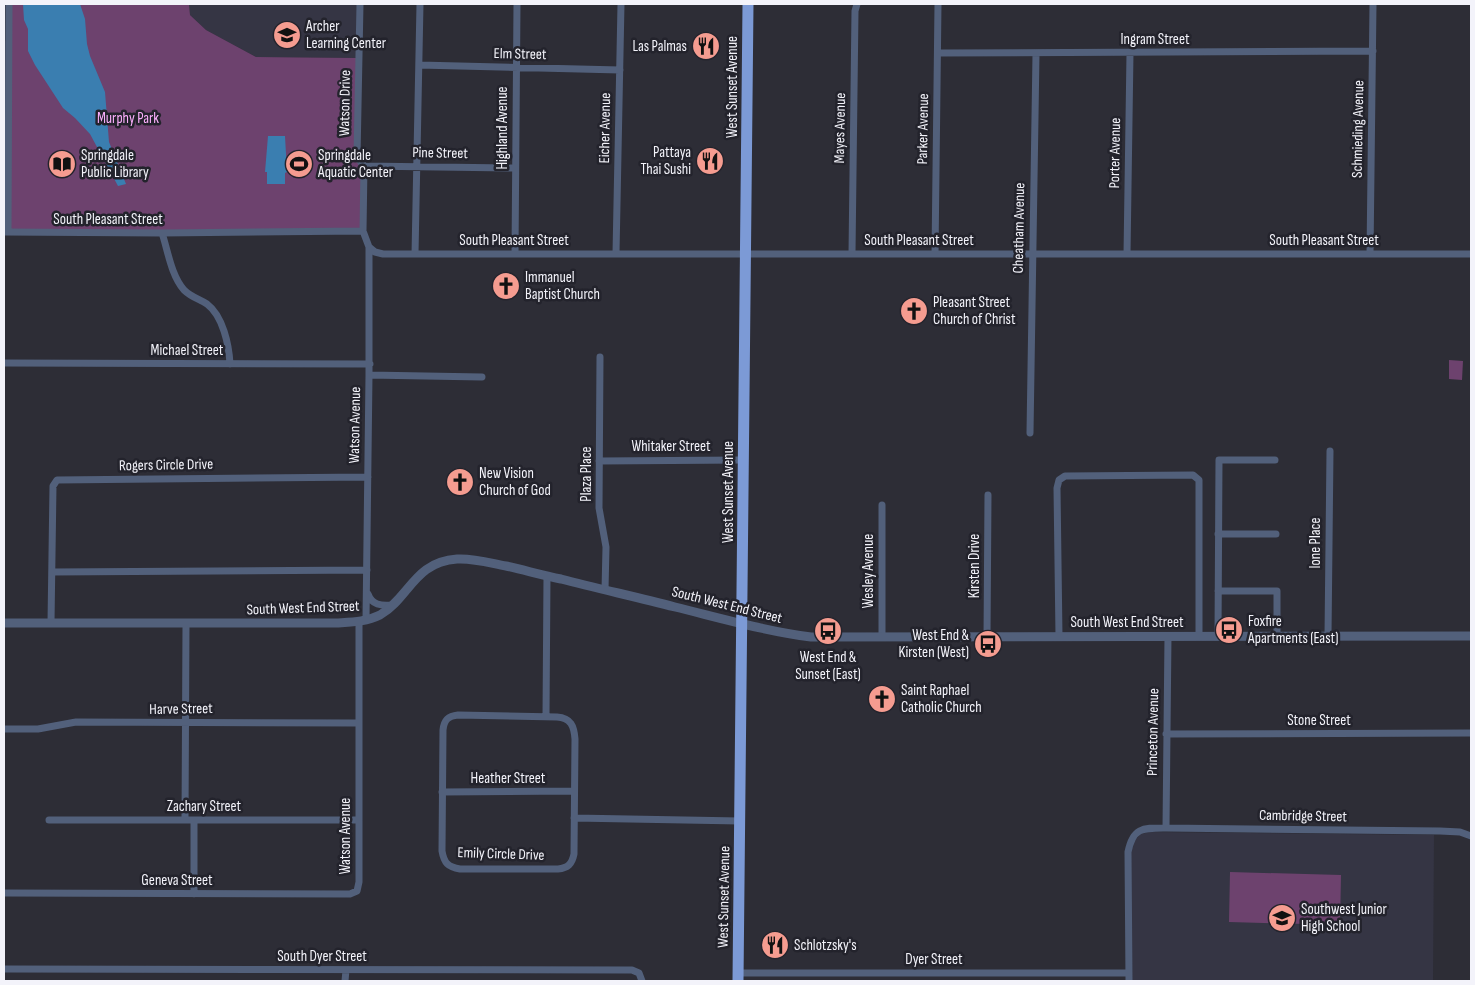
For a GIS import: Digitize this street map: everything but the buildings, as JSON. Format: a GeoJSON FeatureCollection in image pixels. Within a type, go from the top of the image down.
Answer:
{"type":"FeatureCollection","features":[{"type":"Feature","properties":{"kind":"highway","name":"West Sunset Avenue"},"geometry":{"type":"LineString","coordinates":[[738,977],[748,4]]}},
{"type":"Feature","properties":{"kind":"street"},"geometry":{"type":"LineString","coordinates":[[6,232],[6,41],[9,4]]}},
{"type":"Feature","properties":{"kind":"street","name":"Watson Drive"},"geometry":{"type":"LineString","coordinates":[[360,4],[357,157],[364,166],[363,231]]}},
{"type":"Feature","properties":{"kind":"street"},"geometry":{"type":"LineString","coordinates":[[415,254],[420,4]]}},
{"type":"Feature","properties":{"kind":"street","name":"Highland Avenue"},"geometry":{"type":"LineString","coordinates":[[515,253],[517,4]]}},
{"type":"Feature","properties":{"kind":"street","name":"Eicher Avenue"},"geometry":{"type":"LineString","coordinates":[[616,253],[621,4]]}},
{"type":"Feature","properties":{"kind":"street","name":"Mayes Avenue"},"geometry":{"type":"LineString","coordinates":[[852,253],[855,11],[857,4]]}},
{"type":"Feature","properties":{"kind":"street","name":"Parker Avenue"},"geometry":{"type":"LineString","coordinates":[[934,254],[938,4]]}},
{"type":"Feature","properties":{"kind":"street","name":"Schmieding Avenue"},"geometry":{"type":"LineString","coordinates":[[1370,254],[1373,4]]}},
{"type":"Feature","properties":{"kind":"street","name":"Ingram Street"},"geometry":{"type":"LineString","coordinates":[[938,53],[1373,51]]}},
{"type":"Feature","properties":{"kind":"street","name":"Porter Avenue"},"geometry":{"type":"LineString","coordinates":[[1127,254],[1130,53]]}},
{"type":"Feature","properties":{"kind":"street","name":"Cheatham Avenue"},"geometry":{"type":"LineString","coordinates":[[1030,433],[1036,54]]}},
{"type":"Feature","properties":{"kind":"street","name":"Elm Street"},"geometry":{"type":"LineString","coordinates":[[419,65],[620,70]]}},
{"type":"Feature","properties":{"kind":"street","name":"Pine Street"},"geometry":{"type":"LineString","coordinates":[[364,166],[516,168]]}},
{"type":"Feature","properties":{"kind":"street","name":"South Pleasant Street"},"geometry":{"type":"LineString","coordinates":[[6,232],[363,231]]}},
{"type":"Feature","properties":{"kind":"street","name":"Watson Avenue"},"geometry":{"type":"LineString","coordinates":[[350,894],[357,891],[359,882],[359,723],[367,570],[370,375],[369,247],[363,231]]}},
{"type":"Feature","properties":{"kind":"street"},"geometry":{"type":"LineString","coordinates":[[162,233],[174,274],[184,289],[194,298],[207,304],[220,322],[230,355],[230,364]]}},
{"type":"Feature","properties":{"kind":"street","name":"South Pleasant Street"},"geometry":{"type":"LineString","coordinates":[[369,247],[375,252],[383,254],[1471,254]]}},
{"type":"Feature","properties":{"kind":"street","name":"Plaza Place"},"geometry":{"type":"LineString","coordinates":[[600,357],[599,508],[606,547],[605,590]]}},
{"type":"Feature","properties":{"kind":"street","name":"Michael Street"},"geometry":{"type":"LineString","coordinates":[[4,363],[370,364]]}},
{"type":"Feature","properties":{"kind":"street"},"geometry":{"type":"LineString","coordinates":[[370,375],[482,377]]}},
{"type":"Feature","properties":{"kind":"street","name":"Ione Place"},"geometry":{"type":"LineString","coordinates":[[1328,636],[1330,451]]}},
{"type":"Feature","properties":{"kind":"street","name":"Whitaker Street"},"geometry":{"type":"LineString","coordinates":[[599,460],[743,460]]}},
{"type":"Feature","properties":{"kind":"street"},"geometry":{"type":"LineString","coordinates":[[1218,636],[1219,460],[1275,460]]}},
{"type":"Feature","properties":{"kind":"street"},"geometry":{"type":"LineString","coordinates":[[1059,636],[1057,488],[1059,480],[1066,476],[1193,475],[1198,480],[1199,488],[1199,636]]}},
{"type":"Feature","properties":{"kind":"street","name":"Rogers Circle Drive"},"geometry":{"type":"LineString","coordinates":[[51,623],[53,486],[57,480],[368,477]]}},
{"type":"Feature","properties":{"kind":"street","name":"Kirsten Drive"},"geometry":{"type":"LineString","coordinates":[[987,637],[988,495]]}},
{"type":"Feature","properties":{"kind":"street","name":"Wesley Avenue"},"geometry":{"type":"LineString","coordinates":[[882,505],[882,638]]}},
{"type":"Feature","properties":{"kind":"street"},"geometry":{"type":"LineString","coordinates":[[1218,534],[1276,534]]}},
{"type":"Feature","properties":{"kind":"street","name":"South West End Street"},"geometry":{"type":"LineString","coordinates":[[4,622],[186,624],[336,623],[363,621],[379,615],[392,606],[421,573],[445,561],[466,558],[742,624],[811,637],[1471,636]]}},
{"type":"Feature","properties":{"kind":"street"},"geometry":{"type":"LineString","coordinates":[[52,572],[367,570]]}},
{"type":"Feature","properties":{"kind":"street"},"geometry":{"type":"LineString","coordinates":[[546,716],[547,576]]}},
{"type":"Feature","properties":{"kind":"street"},"geometry":{"type":"LineString","coordinates":[[366,591],[373,602],[392,606]]}},
{"type":"Feature","properties":{"kind":"street"},"geometry":{"type":"LineString","coordinates":[[1218,591],[1277,591],[1277,636]]}},
{"type":"Feature","properties":{"kind":"street"},"geometry":{"type":"LineString","coordinates":[[185,820],[186,624]]}},
{"type":"Feature","properties":{"kind":"street","name":"Princeton Avenue"},"geometry":{"type":"LineString","coordinates":[[1166,828],[1168,636]]}},
{"type":"Feature","properties":{"kind":"street","name":"Emily Circle Drive"},"geometry":{"type":"LineString","coordinates":[[458,715],[546,716],[567,719],[572,723],[574,729],[573,860],[570,865],[564,869],[452,868],[447,865],[443,859],[444,724],[448,718],[458,715]]}},
{"type":"Feature","properties":{"kind":"street","name":"Harve Street"},"geometry":{"type":"LineString","coordinates":[[4,730],[38,729],[76,722],[359,723]]}},
{"type":"Feature","properties":{"kind":"street","name":"Stone Street"},"geometry":{"type":"LineString","coordinates":[[1166,734],[1471,733]]}},
{"type":"Feature","properties":{"kind":"street","name":"Heather Street"},"geometry":{"type":"LineString","coordinates":[[442,792],[574,791]]}},
{"type":"Feature","properties":{"kind":"street"},"geometry":{"type":"LineString","coordinates":[[574,818],[740,820]]}},
{"type":"Feature","properties":{"kind":"street","name":"Zachary Street"},"geometry":{"type":"LineString","coordinates":[[49,820],[358,820]]}},
{"type":"Feature","properties":{"kind":"street"},"geometry":{"type":"LineString","coordinates":[[194,820],[194,894]]}},
{"type":"Feature","properties":{"kind":"street","name":"Cambridge Street"},"geometry":{"type":"LineString","coordinates":[[1129,972],[1128,852],[1134,834],[1141,830],[1166,828],[1440,831],[1460,832],[1471,836]]}},
{"type":"Feature","properties":{"kind":"street","name":"Geneva Street"},"geometry":{"type":"LineString","coordinates":[[4,894],[350,894]]}},
{"type":"Feature","properties":{"kind":"street","name":"South Dyer Street"},"geometry":{"type":"LineString","coordinates":[[4,969],[632,970],[639,973],[642,981]]}},
{"type":"Feature","properties":{"kind":"street"},"geometry":{"type":"LineString","coordinates":[[345,981],[346,970]]}},
{"type":"Feature","properties":{"kind":"street"},"geometry":{"type":"LineString","coordinates":[[1129,972],[1129,981]]}},
{"type":"Feature","properties":{"kind":"street","name":"Dyer Street"},"geometry":{"type":"LineString","coordinates":[[738,977],[1129,972]]}},
{"type":"Feature","properties":{"kind":"shaded area","name":"Archer Learning Center"},"geometry":{"type":"Polygon","coordinates":[[[189,4],[360,4],[359,58],[256,57],[206,30],[190,15],[189,4]]]}},
{"type":"Feature","properties":{"kind":"shaded area"},"geometry":{"type":"Polygon","coordinates":[[[4,41],[9,41],[8,232],[4,232],[4,41]]]}},
{"type":"Feature","properties":{"kind":"shaded area","name":"Southwest Junior High School"},"geometry":{"type":"Polygon","coordinates":[[[1150,832],[1434,835],[1433,981],[1132,981],[1130,854],[1137,838],[1141,834],[1150,832]]]}},
{"type":"Feature","properties":{"kind":"green space","name":"Murphy Park"},"geometry":{"type":"Polygon","coordinates":[[[9,4],[189,4],[190,15],[206,30],[256,57],[359,58],[357,157],[364,166],[363,231],[8,232],[9,4]]]}},
{"type":"Feature","properties":{"kind":"green space"},"geometry":{"type":"Polygon","coordinates":[[[1449,360],[1463,361],[1462,380],[1449,379],[1449,360]]]}},
{"type":"Feature","properties":{"kind":"green space"},"geometry":{"type":"Polygon","coordinates":[[[1230,872],[1341,875],[1340,925],[1229,922],[1230,872]]]}},
{"type":"Feature","properties":{"kind":"water"},"geometry":{"type":"Polygon","coordinates":[[[23,4],[80,4],[85,19],[90,56],[105,92],[109,142],[126,184],[118,186],[90,134],[63,108],[35,65],[28,51],[28,29],[24,20],[23,4]]]}},
{"type":"Feature","properties":{"kind":"water"},"geometry":{"type":"Polygon","coordinates":[[[268,136],[285,136],[287,172],[285,173],[285,184],[267,184],[267,172],[265,172],[268,136]]]}},
{"type":"Feature","properties":{"kind":"place","name":"Archer Learning Center"},"geometry":{"type":"Point","coordinates":[287,35]}},
{"type":"Feature","properties":{"kind":"place","name":"Las Palmas"},"geometry":{"type":"Point","coordinates":[706,46]}},
{"type":"Feature","properties":{"kind":"place","name":"Pattaya Thai Sushi"},"geometry":{"type":"Point","coordinates":[710,161]}},
{"type":"Feature","properties":{"kind":"place","name":"Springdale Public Library"},"geometry":{"type":"Point","coordinates":[62,164]}},
{"type":"Feature","properties":{"kind":"place","name":"Springdale Aquatic Center"},"geometry":{"type":"Point","coordinates":[299,164]}},
{"type":"Feature","properties":{"kind":"place","name":"Immanuel Baptist Church"},"geometry":{"type":"Point","coordinates":[506,286]}},
{"type":"Feature","properties":{"kind":"place","name":"Pleasant Street Church of Christ"},"geometry":{"type":"Point","coordinates":[914,311]}},
{"type":"Feature","properties":{"kind":"place","name":"New Vision Church of God"},"geometry":{"type":"Point","coordinates":[460,482]}},
{"type":"Feature","properties":{"kind":"place","name":"Foxfire Apartments (East)"},"geometry":{"type":"Point","coordinates":[1229,630]}},
{"type":"Feature","properties":{"kind":"place","name":"West End & Sunset (East)"},"geometry":{"type":"Point","coordinates":[828,631]}},
{"type":"Feature","properties":{"kind":"place","name":"West End & Kirsten (West)"},"geometry":{"type":"Point","coordinates":[988,644]}},
{"type":"Feature","properties":{"kind":"place","name":"Saint Raphael Catholic Church"},"geometry":{"type":"Point","coordinates":[882,699]}},
{"type":"Feature","properties":{"kind":"place","name":"Southwest Junior High School"},"geometry":{"type":"Point","coordinates":[1282,918]}},
{"type":"Feature","properties":{"kind":"place","name":"Schlotzsky's"},"geometry":{"type":"Point","coordinates":[775,945]}}]}
